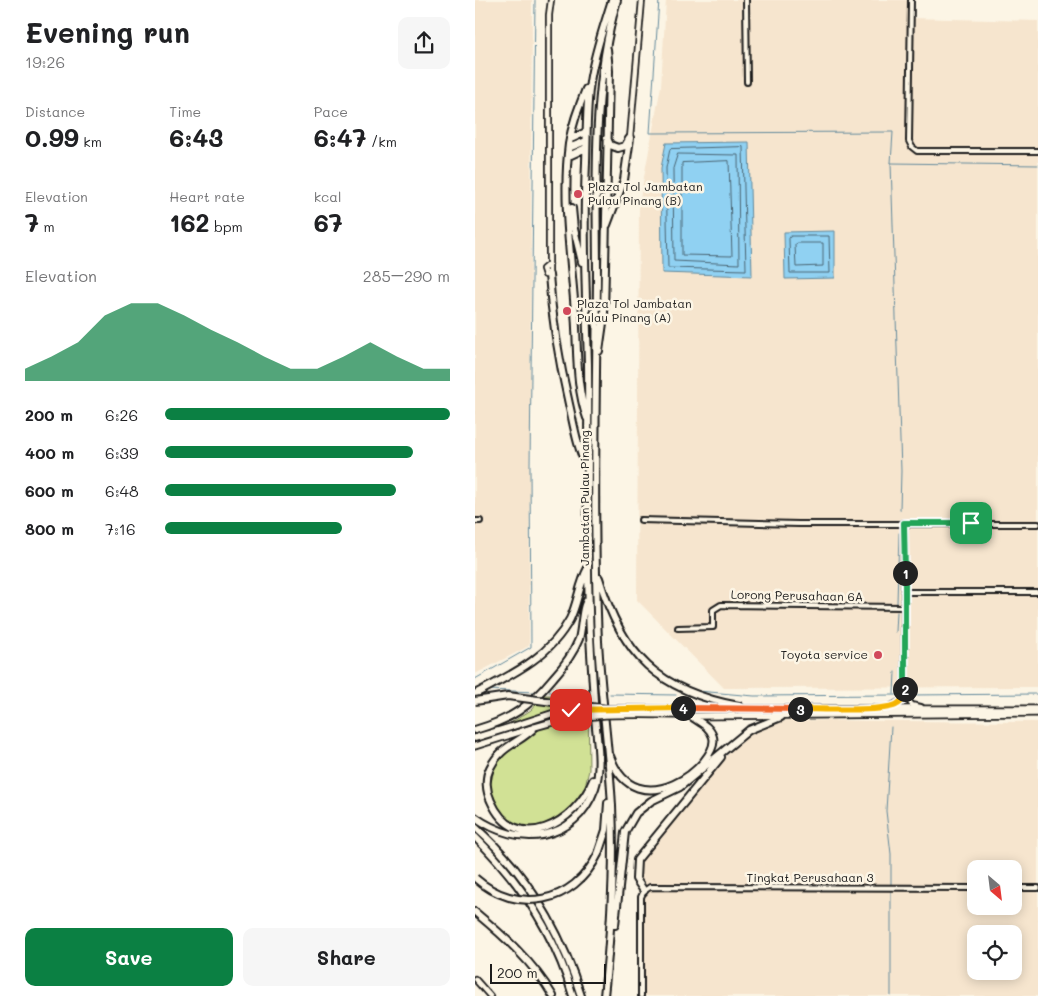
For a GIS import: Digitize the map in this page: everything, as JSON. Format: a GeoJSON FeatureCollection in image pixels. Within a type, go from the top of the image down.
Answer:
{"type":"FeatureCollection","features":[{"type":"Feature","properties":{"kind":"highway","name":"Jambatan Pulau Pinang"},"geometry":{"type":"LineString","coordinates":[[597,771],[589,598],[589,423],[584,268],[586,144],[590,81],[612,0]]}},
{"type":"Feature","properties":{"kind":"highway","name":"Jambatan Pulau Pinang"},"geometry":{"type":"LineString","coordinates":[[604,996],[611,940],[614,860],[610,784],[599,664],[596,570],[597,116],[606,44],[617,0]]}},
{"type":"Feature","properties":{"kind":"highway"},"geometry":{"type":"LineString","coordinates":[[596,362],[604,324],[609,63],[606,44]]}},
{"type":"Feature","properties":{"kind":"highway","name":"Jambatan Pulau Pinang"},"geometry":{"type":"LineString","coordinates":[[589,423],[582,400],[577,343],[569,230],[568,177],[569,144],[573,121],[590,81]]}},
{"type":"Feature","properties":{"kind":"highway"},"geometry":{"type":"LineString","coordinates":[[584,268],[574,229],[571,151],[577,120],[588,94]]}},
{"type":"Feature","properties":{"kind":"highway"},"geometry":{"type":"LineString","coordinates":[[573,138],[587,132]]}},
{"type":"Feature","properties":{"kind":"highway"},"geometry":{"type":"LineString","coordinates":[[607,137],[611,145],[618,148],[625,146],[629,138]]}},
{"type":"Feature","properties":{"kind":"highway"},"geometry":{"type":"LineString","coordinates":[[605,229],[624,180],[629,138]]}},
{"type":"Feature","properties":{"kind":"highway"},"geometry":{"type":"LineString","coordinates":[[571,151],[586,144]]}},
{"type":"Feature","properties":{"kind":"highway"},"geometry":{"type":"LineString","coordinates":[[549,275],[553,330],[578,445],[588,471]]}},
{"type":"Feature","properties":{"kind":"highway"},"geometry":{"type":"LineString","coordinates":[[475,694],[531,662],[550,646],[567,624],[589,567]]}},
{"type":"Feature","properties":{"kind":"highway"},"geometry":{"type":"LineString","coordinates":[[596,570],[613,618],[628,644],[647,665],[663,679],[686,692],[710,701],[737,706],[742,709]]}},
{"type":"Feature","properties":{"kind":"highway"},"geometry":{"type":"LineString","coordinates":[[475,730],[516,714],[539,695],[574,650],[583,624],[585,604],[589,598]]}},
{"type":"Feature","properties":{"kind":"highway"},"geometry":{"type":"LineString","coordinates":[[475,701],[508,696],[606,709]]}},
{"type":"Feature","properties":{"kind":"highway"},"geometry":{"type":"LineString","coordinates":[[607,748],[617,770],[630,785],[646,791],[664,788],[690,772],[706,758],[712,748],[713,740],[709,730],[689,716]]}},
{"type":"Feature","properties":{"kind":"highway"},"geometry":{"type":"LineString","coordinates":[[611,940],[618,906],[625,837],[632,818],[646,804],[681,787],[754,727],[781,716]]}},
{"type":"Feature","properties":{"kind":"highway"},"geometry":{"type":"LineString","coordinates":[[535,727],[510,744],[491,767],[487,790],[498,814],[510,824],[521,829],[536,830],[547,828],[571,814],[587,795],[597,771]]}},
{"type":"Feature","properties":{"kind":"highway"},"geometry":{"type":"LineString","coordinates":[[644,891],[636,879],[637,860],[728,748]]}},
{"type":"Feature","properties":{"kind":"highway"},"geometry":{"type":"LineString","coordinates":[[475,817],[495,830],[514,836],[532,837],[552,832],[572,822],[584,808],[594,789],[597,771]]}},
{"type":"Feature","properties":{"kind":"highway"},"geometry":{"type":"LineString","coordinates":[[475,878],[502,894],[525,900],[542,899],[558,895],[576,884],[590,869],[598,854],[605,830],[610,784]]}},
{"type":"Feature","properties":{"kind":"highway"},"geometry":{"type":"LineString","coordinates":[[475,827],[514,867],[543,908],[565,952],[581,996]]}},
{"type":"Feature","properties":{"kind":"highway"},"geometry":{"type":"LineString","coordinates":[[475,837],[505,869],[537,914],[562,964],[573,996]]}},
{"type":"Feature","properties":{"kind":"highway"},"geometry":{"type":"LineString","coordinates":[[475,912],[515,948],[537,973],[553,996]]}},
{"type":"Feature","properties":{"kind":"main road"},"geometry":{"type":"LineString","coordinates":[[475,738],[563,712],[606,709],[1038,708]]}},
{"type":"Feature","properties":{"kind":"main road"},"geometry":{"type":"LineString","coordinates":[[475,746],[563,719],[590,716],[1038,713]]}},
{"type":"Feature","properties":{"kind":"street"},"geometry":{"type":"LineString","coordinates":[[549,275],[549,15],[551,0]]}},
{"type":"Feature","properties":{"kind":"street"},"geometry":{"type":"LineString","coordinates":[[629,138],[642,0]]}},
{"type":"Feature","properties":{"kind":"street"},"geometry":{"type":"LineString","coordinates":[[746,0],[747,82]]}},
{"type":"Feature","properties":{"kind":"street"},"geometry":{"type":"LineString","coordinates":[[911,0],[909,141],[912,147],[917,151],[1038,151]]}},
{"type":"Feature","properties":{"kind":"street"},"geometry":{"type":"LineString","coordinates":[[641,520],[799,524],[1038,524]]}},
{"type":"Feature","properties":{"kind":"street"},"geometry":{"type":"LineString","coordinates":[[475,521],[480,521]]}},
{"type":"Feature","properties":{"kind":"street"},"geometry":{"type":"LineString","coordinates":[[887,708],[901,702],[905,696],[904,523]]}},
{"type":"Feature","properties":{"kind":"street"},"geometry":{"type":"LineString","coordinates":[[905,592],[1038,592]]}},
{"type":"Feature","properties":{"kind":"street","name":"Lorong Perusahaan 6A"},"geometry":{"type":"LineString","coordinates":[[678,628],[713,627],[713,610],[721,605],[905,607]]}},
{"type":"Feature","properties":{"kind":"street"},"geometry":{"type":"LineString","coordinates":[[905,696],[912,705],[923,708]]}},
{"type":"Feature","properties":{"kind":"street","name":"Tingkat Perusahaan 3"},"geometry":{"type":"LineString","coordinates":[[644,891],[655,887],[967,888]]}},
{"type":"Feature","properties":{"kind":"street"},"geometry":{"type":"LineString","coordinates":[[1023,888],[1038,888]]}},
{"type":"Feature","properties":{"kind":"street"},"geometry":{"type":"LineString","coordinates":[[641,996],[641,897],[644,891]]}},
{"type":"Feature","properties":{"kind":"street"},"geometry":{"type":"LineString","coordinates":[[475,979],[490,996]]}},
{"type":"Feature","properties":{"kind":"shaded area"},"geometry":{"type":"Polygon","coordinates":[[[475,0],[532,0],[529,646],[475,674],[475,0]]]}},
{"type":"Feature","properties":{"kind":"shaded area"},"geometry":{"type":"Polygon","coordinates":[[[666,0],[907,0],[908,18],[1038,21],[1038,687],[724,688],[637,600],[639,204],[661,86],[666,0]]]}},
{"type":"Feature","properties":{"kind":"shaded area"},"geometry":{"type":"Polygon","coordinates":[[[779,720],[1038,722],[1038,996],[640,996],[638,864],[733,748],[754,731],[779,720]]]}},
{"type":"Feature","properties":{"kind":"green space"},"geometry":{"type":"Polygon","coordinates":[[[544,695],[588,696],[589,770],[585,787],[564,817],[536,829],[516,825],[500,814],[491,796],[490,786],[495,766],[500,758],[516,746],[509,724],[531,710],[544,695]]]}},
{"type":"Feature","properties":{"kind":"water"},"geometry":{"type":"Polygon","coordinates":[[[749,142],[752,276],[662,273],[661,168],[666,143],[749,142]]]}},
{"type":"Feature","properties":{"kind":"water"},"geometry":{"type":"Polygon","coordinates":[[[835,231],[835,278],[785,279],[784,232],[835,231]]]}},
{"type":"Feature","properties":{"kind":"waterway"},"geometry":{"type":"LineString","coordinates":[[475,679],[531,647],[530,466],[535,0]]}},
{"type":"Feature","properties":{"kind":"waterway"},"geometry":{"type":"LineString","coordinates":[[659,0],[650,133],[893,132],[891,163],[1038,165]]}},
{"type":"Feature","properties":{"kind":"waterway"},"geometry":{"type":"LineString","coordinates":[[891,163],[901,471],[900,510]]}},
{"type":"Feature","properties":{"kind":"waterway"},"geometry":{"type":"LineString","coordinates":[[897,603],[899,533]]}},
{"type":"Feature","properties":{"kind":"waterway"},"geometry":{"type":"LineString","coordinates":[[896,632],[897,612]]}},
{"type":"Feature","properties":{"kind":"waterway"},"geometry":{"type":"LineString","coordinates":[[894,694],[895,672]]}},
{"type":"Feature","properties":{"kind":"waterway"},"geometry":{"type":"LineString","coordinates":[[488,690],[536,692]]}},
{"type":"Feature","properties":{"kind":"waterway"},"geometry":{"type":"LineString","coordinates":[[698,691],[754,696],[898,695]]}},
{"type":"Feature","properties":{"kind":"waterway"},"geometry":{"type":"LineString","coordinates":[[549,692],[585,693]]}},
{"type":"Feature","properties":{"kind":"waterway"},"geometry":{"type":"LineString","coordinates":[[610,694],[676,695]]}},
{"type":"Feature","properties":{"kind":"waterway"},"geometry":{"type":"LineString","coordinates":[[908,695],[1038,694]]}},
{"type":"Feature","properties":{"kind":"waterway"},"geometry":{"type":"LineString","coordinates":[[891,727],[886,811],[891,854],[891,885]]}},
{"type":"Feature","properties":{"kind":"waterway"},"geometry":{"type":"LineString","coordinates":[[891,889],[891,996]]}},
{"type":"Feature","properties":{"kind":"place","name":"Plaza Tol Jambatan Pulau Pinang (B)"},"geometry":{"type":"Point","coordinates":[578,194]}},
{"type":"Feature","properties":{"kind":"place","name":"Plaza Tol Jambatan Pulau Pinang (A)"},"geometry":{"type":"Point","coordinates":[567,311]}},
{"type":"Feature","properties":{"kind":"place","name":"Toyota service"},"geometry":{"type":"Point","coordinates":[878,655]}},
{"type":"Feature","properties":{"kind":"route"},"geometry":{"type":"LineString","coordinates":[[571,710],[887,708],[897,704],[905,696],[904,523],[971,523]]}}]}
